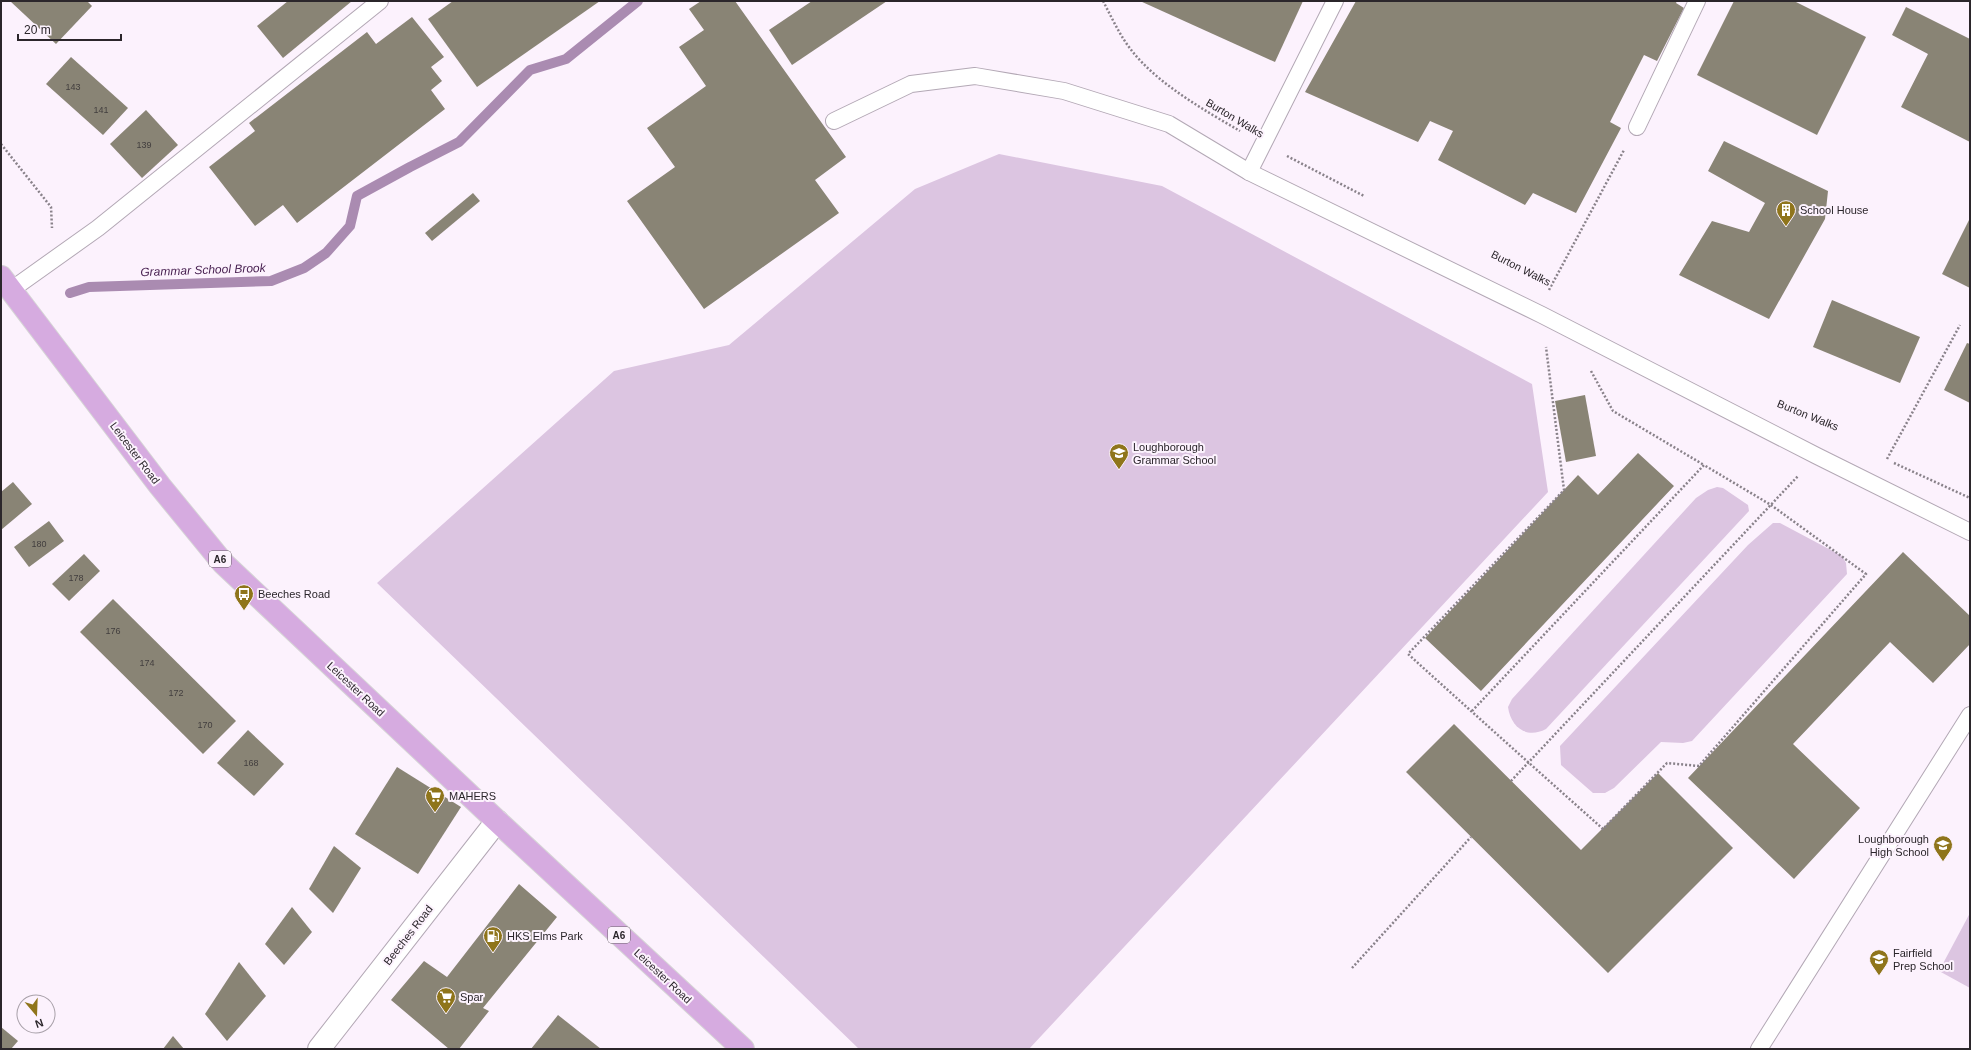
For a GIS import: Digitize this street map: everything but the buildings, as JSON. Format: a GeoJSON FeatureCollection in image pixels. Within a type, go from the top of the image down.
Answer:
{"type":"FeatureCollection","features":[{"type":"Feature","properties":{"kind":"highway","name":"Leicester Road"},"geometry":{"type":"LineString","coordinates":[[1,269],[6,283],[160,486],[223,563],[497,821],[743,1049]]}},
{"type":"Feature","properties":{"kind":"street","name":"Beeches Road"},"geometry":{"type":"LineString","coordinates":[[319,1049],[497,821]]}},
{"type":"Feature","properties":{"kind":"lane"},"geometry":{"type":"LineString","coordinates":[[6,283],[55,259],[98,228],[380,1]]}},
{"type":"Feature","properties":{"kind":"lane"},"geometry":{"type":"LineString","coordinates":[[1249,172],[1334,1]]}},
{"type":"Feature","properties":{"kind":"lane"},"geometry":{"type":"LineString","coordinates":[[1637,127],[1697,1]]}},
{"type":"Feature","properties":{"kind":"lane"},"geometry":{"type":"LineString","coordinates":[[834,121],[911,84],[975,76],[1064,91],[1169,124],[1249,172],[1542,315],[1817,456],[1970,532]]}},
{"type":"Feature","properties":{"kind":"lane"},"geometry":{"type":"LineString","coordinates":[[1759,1049],[1970,715]]}},
{"type":"Feature","properties":{"kind":"path","name":"Burton Walks"},"geometry":{"type":"LineString","coordinates":[[1103,1],[1114,23],[1132,52],[1173,88],[1218,118],[1263,144],[1368,198]]}},
{"type":"Feature","properties":{"kind":"path"},"geometry":{"type":"LineString","coordinates":[[1549,291],[1637,127]]}},
{"type":"Feature","properties":{"kind":"path"},"geometry":{"type":"LineString","coordinates":[[1,144],[51,207],[55,259]]}},
{"type":"Feature","properties":{"kind":"path","name":"Burton Walks"},"geometry":{"type":"LineString","coordinates":[[1542,288],[1556,294]]}},
{"type":"Feature","properties":{"kind":"path"},"geometry":{"type":"LineString","coordinates":[[1542,315],[1564,490],[1408,654],[1603,829],[1667,763],[1699,766],[1866,574],[1771,505],[1613,411],[1590,370]]}},
{"type":"Feature","properties":{"kind":"path"},"geometry":{"type":"LineString","coordinates":[[1887,459],[1960,325]]}},
{"type":"Feature","properties":{"kind":"path"},"geometry":{"type":"LineString","coordinates":[[1546,350],[1553,353]]}},
{"type":"Feature","properties":{"kind":"path"},"geometry":{"type":"LineString","coordinates":[[1511,781],[1530,764],[1817,456]]}},
{"type":"Feature","properties":{"kind":"path"},"geometry":{"type":"LineString","coordinates":[[1881,456],[1970,498]]}},
{"type":"Feature","properties":{"kind":"path"},"geometry":{"type":"LineString","coordinates":[[1472,711],[1704,465]]}},
{"type":"Feature","properties":{"kind":"path"},"geometry":{"type":"LineString","coordinates":[[1352,968],[1471,837]]}},
{"type":"Feature","properties":{"kind":"shaded area"},"geometry":{"type":"Polygon","coordinates":[[[999,154],[1162,186],[1532,384],[1548,492],[1029,1049],[859,1049],[377,583],[614,371],[729,345],[915,189],[999,154]]]}},
{"type":"Feature","properties":{"kind":"shaded area"},"geometry":{"type":"Polygon","coordinates":[[[1717,487],[1723,488],[1748,505],[1749,511],[1546,729],[1532,733],[1521,730],[1516,726],[1508,707],[1512,699],[1696,498],[1708,490],[1717,487]]]}},
{"type":"Feature","properties":{"kind":"shaded area"},"geometry":{"type":"Polygon","coordinates":[[[1773,523],[1780,523],[1842,556],[1846,563],[1847,574],[1692,741],[1683,743],[1661,742],[1614,788],[1605,793],[1593,793],[1561,765],[1560,746],[1748,545],[1773,523]]]}},
{"type":"Feature","properties":{"kind":"shaded area"},"geometry":{"type":"Polygon","coordinates":[[[1970,913],[1970,988],[1939,971],[1970,913]]]}},
{"type":"Feature","properties":{"kind":"waterway","name":"Grammar School Brook"},"geometry":{"type":"LineString","coordinates":[[70,293],[89,287],[271,281],[304,268],[326,253],[350,226],[357,196],[459,142],[530,70],[566,59],[638,1]]}},
{"type":"Feature","properties":{"kind":"place","name":"School House"},"geometry":{"type":"Point","coordinates":[1786,227]}},
{"type":"Feature","properties":{"kind":"place","name":"Loughborough Grammar School"},"geometry":{"type":"Point","coordinates":[1119,470]}},
{"type":"Feature","properties":{"kind":"place","name":"Beeches Road"},"geometry":{"type":"Point","coordinates":[244,611]}},
{"type":"Feature","properties":{"kind":"place","name":"MAHERS"},"geometry":{"type":"Point","coordinates":[435,813]}},
{"type":"Feature","properties":{"kind":"place","name":"Loughborough High School"},"geometry":{"type":"Point","coordinates":[1943,862]}},
{"type":"Feature","properties":{"kind":"place","name":"HKS Elms Park"},"geometry":{"type":"Point","coordinates":[493,953]}},
{"type":"Feature","properties":{"kind":"place","name":"Fairfield Prep School"},"geometry":{"type":"Point","coordinates":[1879,976]}},
{"type":"Feature","properties":{"kind":"place","name":"Spar"},"geometry":{"type":"Point","coordinates":[446,1014]}}]}
